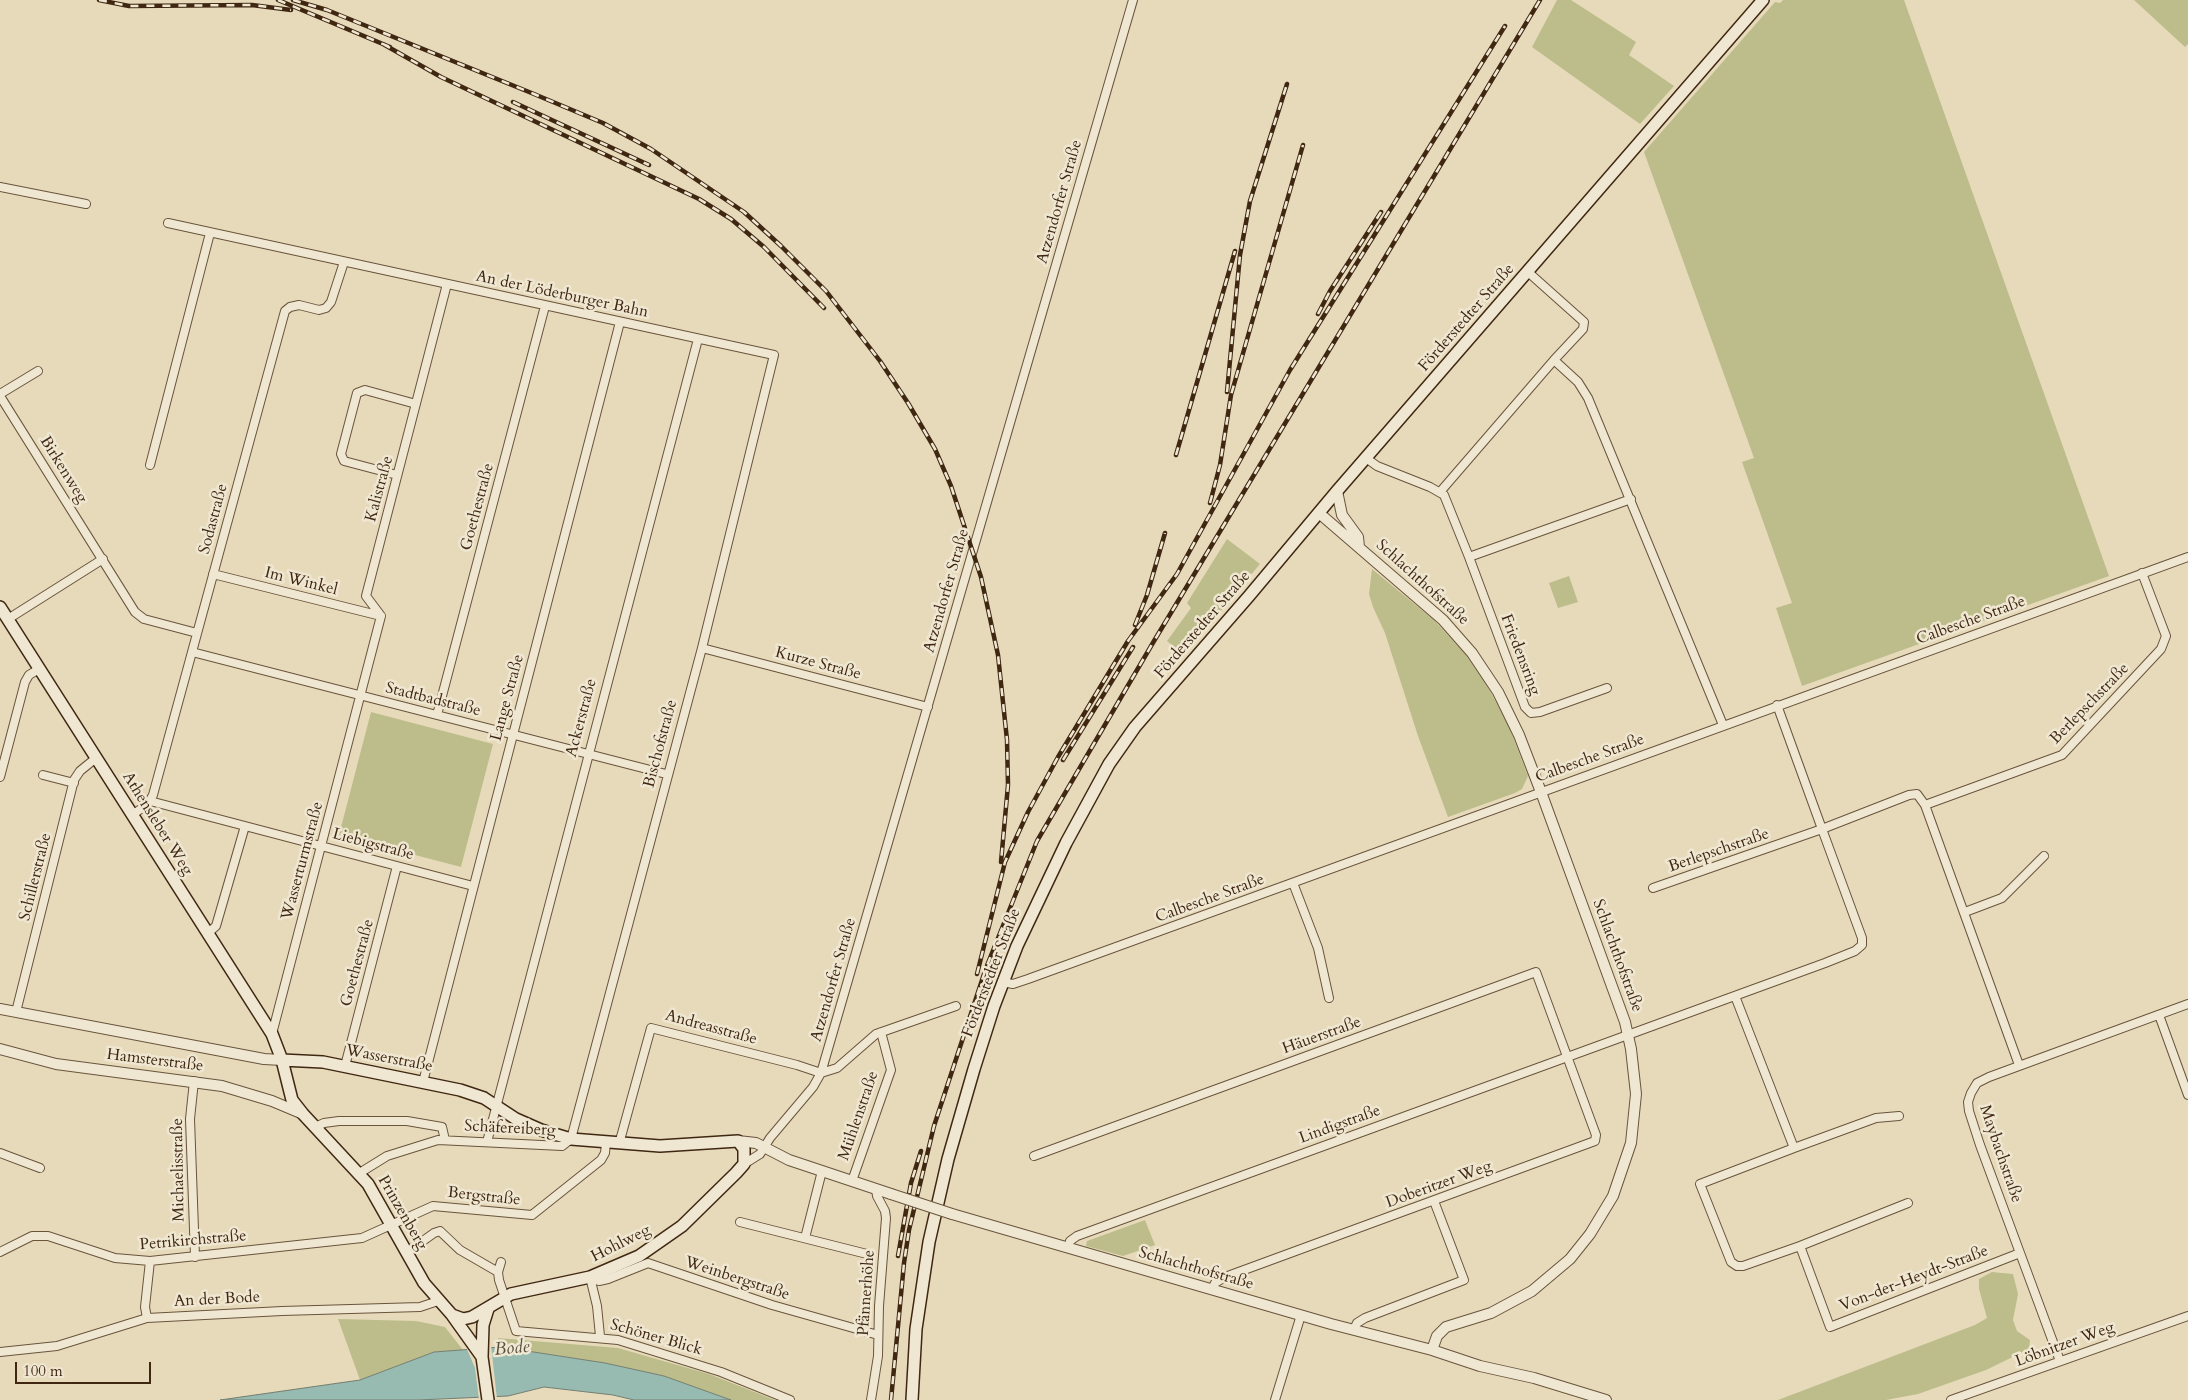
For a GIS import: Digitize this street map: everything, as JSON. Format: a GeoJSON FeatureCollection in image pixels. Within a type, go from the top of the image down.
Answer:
{"type":"FeatureCollection","features":[{"type":"Feature","properties":{"kind":"main road","name":"Förderstedter Straße"},"geometry":{"type":"LineString","coordinates":[[912,1400],[918,1311],[934,1218],[958,1121],[1002,982],[1062,850],[1118,749],[1318,513],[1763,0]]}},
{"type":"Feature","properties":{"kind":"main road","name":"Athensleber Weg"},"geometry":{"type":"LineString","coordinates":[[0,607],[272,1034],[282,1060]]}},
{"type":"Feature","properties":{"kind":"main road","name":"Wasserstraße"},"geometry":{"type":"LineString","coordinates":[[282,1060],[345,1066],[460,1090],[496,1105],[516,1119],[541,1130],[571,1139],[660,1146],[738,1141]]}},
{"type":"Feature","properties":{"kind":"main road","name":"Prinzenberg"},"geometry":{"type":"LineString","coordinates":[[282,1060],[292,1100],[376,1196],[424,1283],[452,1315],[482,1357]]}},
{"type":"Feature","properties":{"kind":"main road"},"geometry":{"type":"LineString","coordinates":[[738,1141],[744,1149],[744,1164]]}},
{"type":"Feature","properties":{"kind":"main road","name":"Hohlweg"},"geometry":{"type":"LineString","coordinates":[[452,1315],[467,1318],[488,1309],[504,1297],[524,1290],[590,1277],[618,1267],[660,1243],[690,1218],[744,1164]]}},
{"type":"Feature","properties":{"kind":"main road"},"geometry":{"type":"LineString","coordinates":[[488,1309],[483,1325],[482,1339],[482,1357],[488,1400]]}},
{"type":"Feature","properties":{"kind":"street","name":"Atzendorfer Straße"},"geometry":{"type":"LineString","coordinates":[[744,1164],[760,1154],[770,1138],[813,1087],[821,1073],[1133,0]]}},
{"type":"Feature","properties":{"kind":"street"},"geometry":{"type":"LineString","coordinates":[[0,187],[86,204]]}},
{"type":"Feature","properties":{"kind":"street","name":"An der Löderburger Bahn"},"geometry":{"type":"LineString","coordinates":[[168,223],[774,355]]}},
{"type":"Feature","properties":{"kind":"street"},"geometry":{"type":"LineString","coordinates":[[150,465],[210,233]]}},
{"type":"Feature","properties":{"kind":"street","name":"Sodastraße"},"geometry":{"type":"LineString","coordinates":[[150,801],[285,311],[290,307],[300,305],[319,310],[326,308],[331,302],[344,262]]}},
{"type":"Feature","properties":{"kind":"street"},"geometry":{"type":"LineString","coordinates":[[1366,458],[1377,466],[1440,492],[1583,328],[1584,322],[1528,272]]}},
{"type":"Feature","properties":{"kind":"street","name":"Kalistraße"},"geometry":{"type":"LineString","coordinates":[[381,616],[366,596],[447,284]]}},
{"type":"Feature","properties":{"kind":"street","name":"Goethestraße"},"geometry":{"type":"LineString","coordinates":[[437,715],[545,306]]}},
{"type":"Feature","properties":{"kind":"street","name":"Lange Straße"},"geometry":{"type":"LineString","coordinates":[[423,1082],[620,322]]}},
{"type":"Feature","properties":{"kind":"street","name":"Ackerstraße"},"geometry":{"type":"LineString","coordinates":[[487,1142],[587,754],[698,339]]}},
{"type":"Feature","properties":{"kind":"street","name":"Bischofstraße"},"geometry":{"type":"LineString","coordinates":[[571,1139],[666,774],[702,648],[774,355]]}},
{"type":"Feature","properties":{"kind":"street"},"geometry":{"type":"LineString","coordinates":[[1554,360],[1578,382],[1588,398],[1723,725]]}},
{"type":"Feature","properties":{"kind":"street"},"geometry":{"type":"LineString","coordinates":[[0,395],[38,372]]}},
{"type":"Feature","properties":{"kind":"street"},"geometry":{"type":"LineString","coordinates":[[397,475],[344,461],[341,454],[357,393],[365,390],[416,404]]}},
{"type":"Feature","properties":{"kind":"street","name":"Birkenweg"},"geometry":{"type":"LineString","coordinates":[[0,395],[139,615],[144,619],[197,634]]}},
{"type":"Feature","properties":{"kind":"street","name":"Schlachthofstraße"},"geometry":{"type":"LineString","coordinates":[[1337,491],[1342,515],[1358,537],[1359,547]]}},
{"type":"Feature","properties":{"kind":"street","name":"Friedensring"},"geometry":{"type":"LineString","coordinates":[[1440,492],[1444,496],[1469,557],[1525,707],[1531,713],[1540,712],[1607,688]]}},
{"type":"Feature","properties":{"kind":"street"},"geometry":{"type":"LineString","coordinates":[[1469,557],[1631,499]]}},
{"type":"Feature","properties":{"kind":"street","name":"Schlachthofstraße"},"geometry":{"type":"LineString","coordinates":[[1318,513],[1422,600],[1472,653],[1507,709],[1541,792],[1628,1035],[1635,1082],[1633,1131],[1622,1174],[1599,1220],[1570,1259],[1545,1281],[1503,1308],[1446,1327],[1437,1336],[1432,1350]]}},
{"type":"Feature","properties":{"kind":"street","name":"Calbesche Straße"},"geometry":{"type":"LineString","coordinates":[[1002,982],[1013,984],[1028,979],[1294,884],[1723,725],[2188,557]]}},
{"type":"Feature","properties":{"kind":"street"},"geometry":{"type":"LineString","coordinates":[[8,619],[102,558]]}},
{"type":"Feature","properties":{"kind":"street","name":"Berlepschstraße"},"geometry":{"type":"LineString","coordinates":[[1653,888],[1822,829],[1910,795],[1917,794],[1925,805],[2062,755],[2143,669],[2161,649],[2166,640],[2142,573]]}},
{"type":"Feature","properties":{"kind":"street","name":"Im Winkel"},"geometry":{"type":"LineString","coordinates":[[214,574],[381,616]]}},
{"type":"Feature","properties":{"kind":"street"},"geometry":{"type":"LineString","coordinates":[[361,695],[381,616]]}},
{"type":"Feature","properties":{"kind":"street","name":"Kurze Straße"},"geometry":{"type":"LineString","coordinates":[[702,648],[928,707]]}},
{"type":"Feature","properties":{"kind":"street","name":"Stadtbadstraße"},"geometry":{"type":"LineString","coordinates":[[192,652],[666,774]]}},
{"type":"Feature","properties":{"kind":"street"},"geometry":{"type":"LineString","coordinates":[[0,777],[26,682],[30,675],[40,669]]}},
{"type":"Feature","properties":{"kind":"street","name":"Wasserturmstraße"},"geometry":{"type":"LineString","coordinates":[[272,1034],[361,695]]}},
{"type":"Feature","properties":{"kind":"street"},"geometry":{"type":"LineString","coordinates":[[1628,1035],[1825,963],[1855,951],[1862,945],[1862,938],[1778,705]]}},
{"type":"Feature","properties":{"kind":"street","name":"Schillerstraße"},"geometry":{"type":"LineString","coordinates":[[16,1012],[74,783],[80,771],[96,758]]}},
{"type":"Feature","properties":{"kind":"street"},"geometry":{"type":"LineString","coordinates":[[43,775],[74,783]]}},
{"type":"Feature","properties":{"kind":"street"},"geometry":{"type":"LineString","coordinates":[[132,815],[144,808],[150,801]]}},
{"type":"Feature","properties":{"kind":"street","name":"Liebigstraße"},"geometry":{"type":"LineString","coordinates":[[150,801],[473,886]]}},
{"type":"Feature","properties":{"kind":"street"},"geometry":{"type":"LineString","coordinates":[[1925,805],[2019,1065]]}},
{"type":"Feature","properties":{"kind":"street"},"geometry":{"type":"LineString","coordinates":[[207,934],[216,926],[245,826]]}},
{"type":"Feature","properties":{"kind":"street"},"geometry":{"type":"LineString","coordinates":[[1965,912],[2002,898],[2044,856]]}},
{"type":"Feature","properties":{"kind":"street","name":"Goethestraße"},"geometry":{"type":"LineString","coordinates":[[345,1066],[397,866]]}},
{"type":"Feature","properties":{"kind":"street"},"geometry":{"type":"LineString","coordinates":[[1294,884],[1318,948],[1329,998]]}},
{"type":"Feature","properties":{"kind":"street","name":"Häuerstraße"},"geometry":{"type":"LineString","coordinates":[[1034,1156],[1536,972],[1568,1056]]}},
{"type":"Feature","properties":{"kind":"street"},"geometry":{"type":"LineString","coordinates":[[1735,996],[1794,1148]]}},
{"type":"Feature","properties":{"kind":"street","name":"Maybachstraße"},"geometry":{"type":"LineString","coordinates":[[2060,1361],[1980,1145],[1968,1102],[1977,1083],[2019,1065],[2188,1004]]}},
{"type":"Feature","properties":{"kind":"street"},"geometry":{"type":"LineString","coordinates":[[821,1073],[837,1068],[881,1032],[956,1006]]}},
{"type":"Feature","properties":{"kind":"street","name":"Wasserstraße"},"geometry":{"type":"LineString","coordinates":[[0,1009],[254,1057],[282,1060]]}},
{"type":"Feature","properties":{"kind":"street"},"geometry":{"type":"LineString","coordinates":[[2159,1015],[2188,1095]]}},
{"type":"Feature","properties":{"kind":"street","name":"Andreasstraße"},"geometry":{"type":"LineString","coordinates":[[619,1144],[651,1028],[821,1073]]}},
{"type":"Feature","properties":{"kind":"street","name":"Mühlenstraße"},"geometry":{"type":"LineString","coordinates":[[852,1181],[891,1070],[881,1032]]}},
{"type":"Feature","properties":{"kind":"street","name":"Lindigstraße"},"geometry":{"type":"LineString","coordinates":[[1068,1248],[1070,1241],[1076,1236],[1628,1035]]}},
{"type":"Feature","properties":{"kind":"street","name":"Hamsterstraße"},"geometry":{"type":"LineString","coordinates":[[0,1050],[56,1064],[222,1086],[272,1101],[303,1114]]}},
{"type":"Feature","properties":{"kind":"street","name":"Doberitzer Weg"},"geometry":{"type":"LineString","coordinates":[[1212,1289],[1215,1283],[1225,1277],[1595,1141],[1596,1135],[1568,1056]]}},
{"type":"Feature","properties":{"kind":"street","name":"Michaelisstraße"},"geometry":{"type":"LineString","coordinates":[[194,1082],[190,1119],[195,1257]]}},
{"type":"Feature","properties":{"kind":"street"},"geometry":{"type":"LineString","coordinates":[[1899,1116],[1876,1118],[1700,1184],[1731,1262],[1737,1266],[1743,1266],[1800,1246],[1908,1203]]}},
{"type":"Feature","properties":{"kind":"street"},"geometry":{"type":"LineString","coordinates":[[315,1127],[324,1123],[339,1122],[407,1121],[442,1127],[445,1140]]}},
{"type":"Feature","properties":{"kind":"street","name":"Schäfereiberg"},"geometry":{"type":"LineString","coordinates":[[358,1174],[387,1156],[445,1140],[562,1146],[571,1139]]}},
{"type":"Feature","properties":{"kind":"street"},"geometry":{"type":"LineString","coordinates":[[738,1141],[756,1143],[789,1160],[876,1189]]}},
{"type":"Feature","properties":{"kind":"street","name":"Bergstraße"},"geometry":{"type":"LineString","coordinates":[[392,1225],[433,1206],[532,1215],[601,1160],[605,1153],[606,1143]]}},
{"type":"Feature","properties":{"kind":"street"},"geometry":{"type":"LineString","coordinates":[[0,1153],[40,1168]]}},
{"type":"Feature","properties":{"kind":"street"},"geometry":{"type":"LineString","coordinates":[[805,1238],[822,1171]]}},
{"type":"Feature","properties":{"kind":"street","name":"Schlachthofstraße"},"geometry":{"type":"LineString","coordinates":[[876,1189],[952,1214],[1068,1248],[1301,1315],[1432,1350],[1480,1366],[1534,1378],[1606,1400]]}},
{"type":"Feature","properties":{"kind":"street","name":"Pfännerhöhe"},"geometry":{"type":"LineString","coordinates":[[870,1400],[878,1356],[886,1218],[886,1211],[877,1196],[876,1189]]}},
{"type":"Feature","properties":{"kind":"street"},"geometry":{"type":"LineString","coordinates":[[1354,1329],[1365,1318],[1464,1280],[1434,1201]]}},
{"type":"Feature","properties":{"kind":"street"},"geometry":{"type":"LineString","coordinates":[[740,1222],[867,1254]]}},
{"type":"Feature","properties":{"kind":"street","name":"Petrikirchstraße"},"geometry":{"type":"LineString","coordinates":[[0,1252],[32,1236],[48,1236],[115,1258],[150,1261],[357,1240],[392,1225]]}},
{"type":"Feature","properties":{"kind":"street"},"geometry":{"type":"LineString","coordinates":[[406,1253],[434,1233],[440,1231],[460,1250],[498,1272]]}},
{"type":"Feature","properties":{"kind":"street","name":"Von-der-Heydt-Straße"},"geometry":{"type":"LineString","coordinates":[[1800,1246],[1830,1327],[2020,1253]]}},
{"type":"Feature","properties":{"kind":"street"},"geometry":{"type":"LineString","coordinates":[[147,1318],[145,1307],[150,1261]]}},
{"type":"Feature","properties":{"kind":"street"},"geometry":{"type":"LineString","coordinates":[[501,1262],[498,1272],[504,1297]]}},
{"type":"Feature","properties":{"kind":"street","name":"Weinbergstraße"},"geometry":{"type":"LineString","coordinates":[[590,1277],[599,1281],[608,1279],[648,1263],[772,1305],[878,1335]]}},
{"type":"Feature","properties":{"kind":"street"},"geometry":{"type":"LineString","coordinates":[[590,1277],[597,1306],[600,1336]]}},
{"type":"Feature","properties":{"kind":"street","name":"Schöner Blick"},"geometry":{"type":"LineString","coordinates":[[504,1297],[516,1331],[600,1336],[618,1340],[696,1363],[790,1400]]}},
{"type":"Feature","properties":{"kind":"street","name":"An der Bode"},"geometry":{"type":"LineString","coordinates":[[0,1352],[58,1346],[147,1318],[282,1311],[420,1307],[438,1301]]}},
{"type":"Feature","properties":{"kind":"street"},"geometry":{"type":"LineString","coordinates":[[1275,1400],[1301,1315]]}},
{"type":"Feature","properties":{"kind":"street","name":"Löbnitzer Weg"},"geometry":{"type":"LineString","coordinates":[[1951,1400],[2188,1316]]}},
{"type":"Feature","properties":{"kind":"green space"},"geometry":{"type":"Polygon","coordinates":[[[1557,0],[1571,0],[1636,42],[1629,55],[1674,86],[1640,124],[1532,47],[1557,0]]]}},
{"type":"Feature","properties":{"kind":"green space"},"geometry":{"type":"Polygon","coordinates":[[[1783,0],[1904,0],[2109,576],[1802,686],[1776,608],[1792,603],[1742,462],[1754,458],[1644,152],[1775,2],[1780,3],[1783,0]]]}},
{"type":"Feature","properties":{"kind":"green space"},"geometry":{"type":"Polygon","coordinates":[[[2134,0],[2188,0],[2188,44],[2185,47],[2134,0]]]}},
{"type":"Feature","properties":{"kind":"green space"},"geometry":{"type":"Polygon","coordinates":[[[1227,539],[1260,564],[1184,655],[1167,641],[1191,608],[1187,603],[1227,539]]]}},
{"type":"Feature","properties":{"kind":"green space"},"geometry":{"type":"Polygon","coordinates":[[[1372,569],[1434,620],[1469,658],[1484,680],[1508,724],[1528,776],[1522,789],[1448,817],[1418,736],[1385,633],[1369,594],[1372,569]]]}},
{"type":"Feature","properties":{"kind":"green space"},"geometry":{"type":"Polygon","coordinates":[[[1569,576],[1578,602],[1558,608],[1549,583],[1569,576]]]}},
{"type":"Feature","properties":{"kind":"green space"},"geometry":{"type":"Polygon","coordinates":[[[371,712],[493,744],[461,867],[339,835],[371,712]]]}},
{"type":"Feature","properties":{"kind":"green space"},"geometry":{"type":"Polygon","coordinates":[[[1145,1220],[1155,1245],[1123,1256],[1086,1246],[1087,1241],[1145,1220]]]}},
{"type":"Feature","properties":{"kind":"green space"},"geometry":{"type":"Polygon","coordinates":[[[1992,1272],[2013,1274],[2018,1294],[2013,1320],[2017,1331],[2030,1340],[2029,1349],[1986,1370],[1918,1394],[1886,1400],[1778,1400],[1975,1325],[1987,1318],[1979,1289],[1979,1279],[1992,1272]]]}},
{"type":"Feature","properties":{"kind":"green space"},"geometry":{"type":"Polygon","coordinates":[[[338,1319],[416,1321],[445,1327],[463,1350],[434,1352],[360,1380],[338,1319]]]}},
{"type":"Feature","properties":{"kind":"green space"},"geometry":{"type":"Polygon","coordinates":[[[498,1338],[618,1348],[709,1374],[775,1400],[731,1400],[664,1376],[605,1363],[501,1347],[498,1338]]]}},
{"type":"Feature","properties":{"kind":"water","name":"Bode"},"geometry":{"type":"Polygon","coordinates":[[[501,1347],[605,1363],[664,1376],[731,1400],[634,1400],[613,1395],[544,1387],[508,1396],[418,1400],[220,1400],[360,1380],[434,1352],[501,1347]]]}},
{"type":"Feature","properties":{"kind":"pier"},"geometry":{"type":"Polygon","coordinates":[[[491,1345],[497,1399],[479,1400],[475,1368],[466,1347],[491,1345]]]}},
{"type":"Feature","properties":{"kind":"railway"},"geometry":{"type":"LineString","coordinates":[[99,0],[129,6],[252,5],[291,10]]}},
{"type":"Feature","properties":{"kind":"railway"},"geometry":{"type":"LineString","coordinates":[[278,0],[390,47]]}},
{"type":"Feature","properties":{"kind":"railway"},"geometry":{"type":"LineString","coordinates":[[293,0],[327,10],[534,94],[603,123],[651,149],[744,212],[826,291],[880,361],[935,449],[951,486],[981,577],[998,655],[1007,740],[1008,785],[1001,862]]}},
{"type":"Feature","properties":{"kind":"railway"},"geometry":{"type":"LineString","coordinates":[[891,1400],[909,1230],[934,1126],[986,968],[1037,841],[1154,641],[1540,0]]}},
{"type":"Feature","properties":{"kind":"railway"},"geometry":{"type":"LineString","coordinates":[[977,974],[1005,862],[1028,812],[1058,757],[1128,641],[1177,574],[1290,370],[1505,26]]}},
{"type":"Feature","properties":{"kind":"railway"},"geometry":{"type":"LineString","coordinates":[[383,44],[441,77],[699,199],[731,219],[764,247],[824,308]]}},
{"type":"Feature","properties":{"kind":"railway"},"geometry":{"type":"LineString","coordinates":[[1227,392],[1240,255],[1250,201],[1287,84]]}},
{"type":"Feature","properties":{"kind":"railway"},"geometry":{"type":"LineString","coordinates":[[513,102],[649,165]]}},
{"type":"Feature","properties":{"kind":"railway"},"geometry":{"type":"LineString","coordinates":[[1210,503],[1220,465],[1231,395],[1303,145]]}},
{"type":"Feature","properties":{"kind":"railway"},"geometry":{"type":"LineString","coordinates":[[1318,314],[1330,291],[1381,212]]}},
{"type":"Feature","properties":{"kind":"railway"},"geometry":{"type":"LineString","coordinates":[[1176,455],[1235,251]]}},
{"type":"Feature","properties":{"kind":"railway"},"geometry":{"type":"LineString","coordinates":[[1135,625],[1147,595],[1165,533]]}},
{"type":"Feature","properties":{"kind":"railway"},"geometry":{"type":"LineString","coordinates":[[1063,760],[1133,647]]}},
{"type":"Feature","properties":{"kind":"railway"},"geometry":{"type":"LineString","coordinates":[[898,1256],[911,1183],[921,1151]]}}]}
